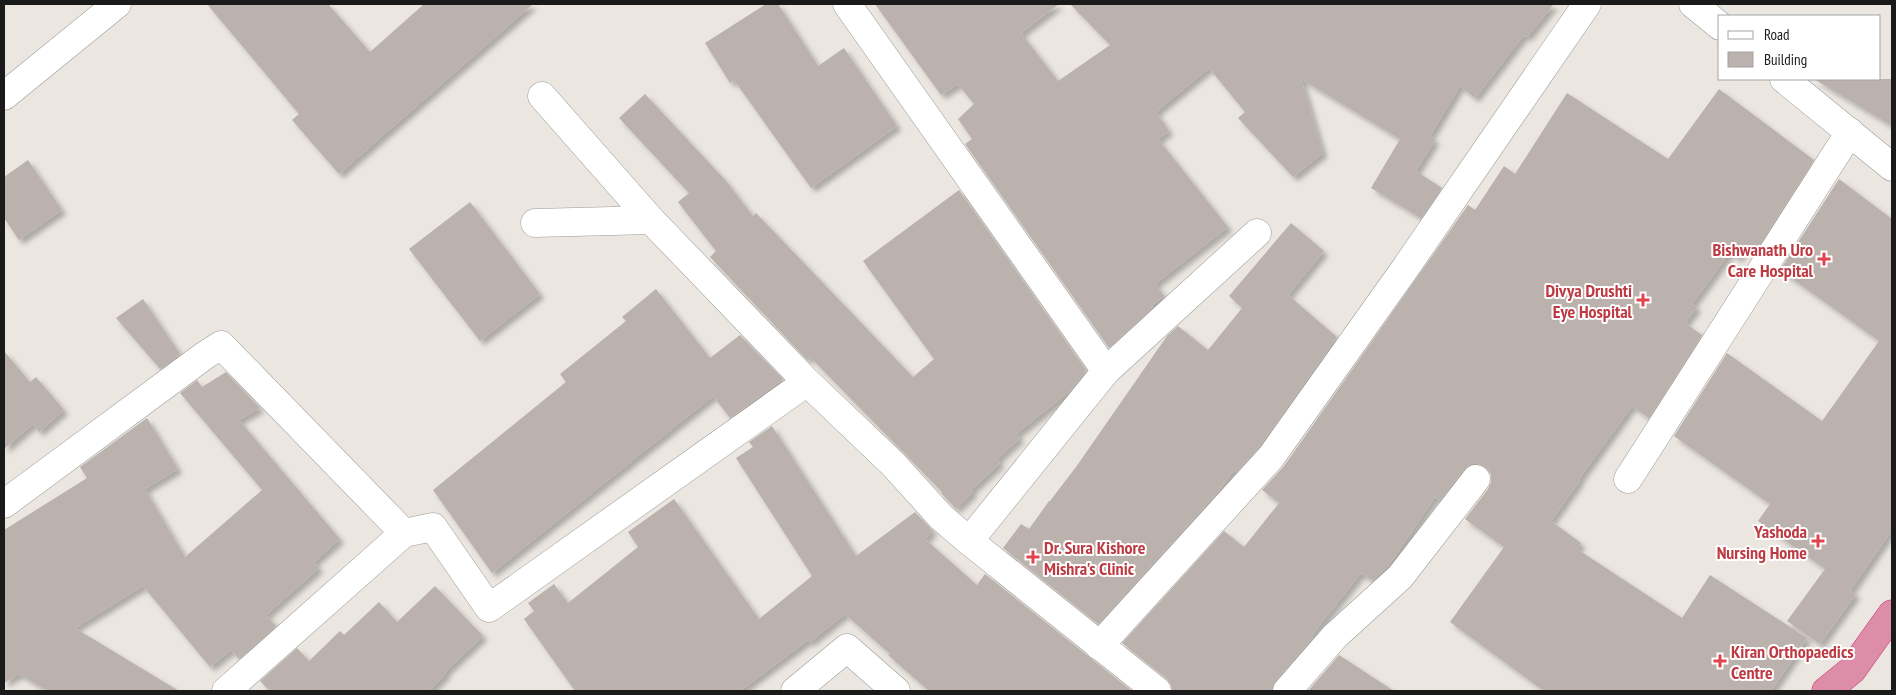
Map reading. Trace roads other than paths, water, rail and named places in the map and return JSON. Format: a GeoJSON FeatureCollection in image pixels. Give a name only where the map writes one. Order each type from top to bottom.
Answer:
{"type":"FeatureCollection","features":[{"type":"Feature","properties":{"kind":"highway"},"geometry":{"type":"LineString","coordinates":[[1826,691],[1852,670],[1892,614]]}},
{"type":"Feature","properties":{"kind":"street"},"geometry":{"type":"LineString","coordinates":[[4,96],[117,4]]}},
{"type":"Feature","properties":{"kind":"street"},"geometry":{"type":"LineString","coordinates":[[847,4],[1106,371]]}},
{"type":"Feature","properties":{"kind":"street"},"geometry":{"type":"LineString","coordinates":[[1099,646],[1271,456],[1404,270],[1587,4]]}},
{"type":"Feature","properties":{"kind":"street"},"geometry":{"type":"LineString","coordinates":[[1693,4],[1718,24]]}},
{"type":"Feature","properties":{"kind":"street"},"geometry":{"type":"LineString","coordinates":[[1785,80],[1892,167]]}},
{"type":"Feature","properties":{"kind":"street"},"geometry":{"type":"LineString","coordinates":[[542,96],[651,220],[807,382],[893,464],[941,517],[1157,691]]}},
{"type":"Feature","properties":{"kind":"street"},"geometry":{"type":"LineString","coordinates":[[1628,479],[1850,132]]}},
{"type":"Feature","properties":{"kind":"street"},"geometry":{"type":"LineString","coordinates":[[535,224],[651,220]]}},
{"type":"Feature","properties":{"kind":"street"},"geometry":{"type":"LineString","coordinates":[[970,541],[1106,371],[1257,233]]}},
{"type":"Feature","properties":{"kind":"street"},"geometry":{"type":"LineString","coordinates":[[4,504],[221,345],[404,533]]}},
{"type":"Feature","properties":{"kind":"street"},"geometry":{"type":"LineString","coordinates":[[226,691],[404,533],[433,527],[489,608],[807,382]]}},
{"type":"Feature","properties":{"kind":"street"},"geometry":{"type":"LineString","coordinates":[[1286,691],[1335,636],[1400,577],[1476,479]]}},
{"type":"Feature","properties":{"kind":"street"},"geometry":{"type":"LineString","coordinates":[[795,691],[847,648],[896,691]]}},
{"type":"Feature","properties":{"kind":"place","name":"Bishwanath Uro Care Hospital"},"geometry":{"type":"Point","coordinates":[1824,259]}},
{"type":"Feature","properties":{"kind":"place","name":"Divya Drushti Eye Hospital"},"geometry":{"type":"Point","coordinates":[1643,300]}},
{"type":"Feature","properties":{"kind":"place","name":"Yashoda Nursing Home"},"geometry":{"type":"Point","coordinates":[1818,541]}},
{"type":"Feature","properties":{"kind":"place","name":"Dr. Sura Kishore Mishra's Clinic"},"geometry":{"type":"Point","coordinates":[1033,557]}},
{"type":"Feature","properties":{"kind":"place","name":"Kiran Orthopaedics Centre"},"geometry":{"type":"Point","coordinates":[1720,661]}}]}
